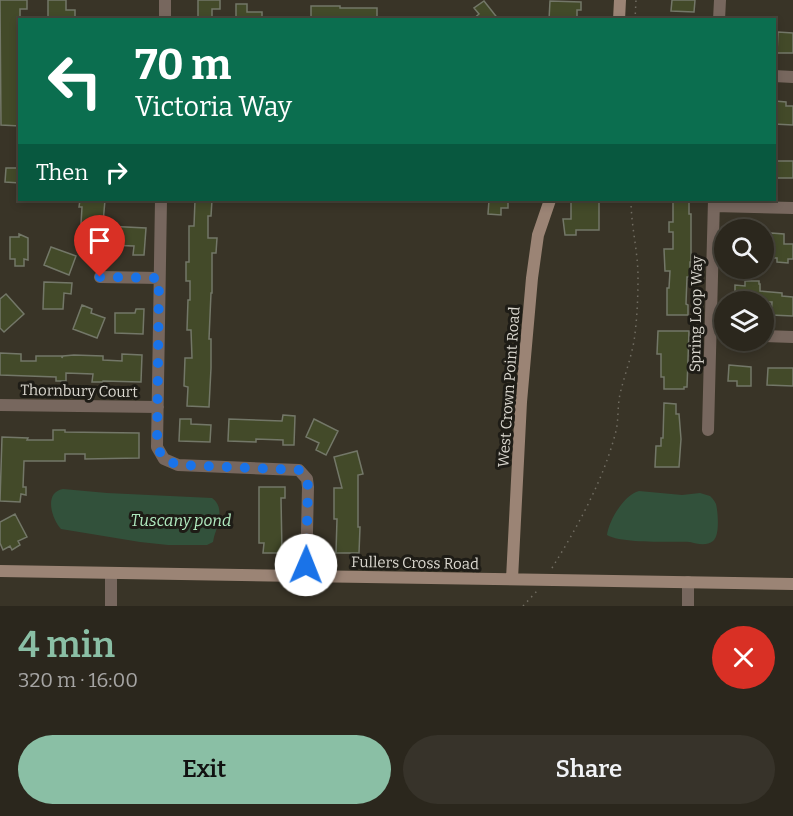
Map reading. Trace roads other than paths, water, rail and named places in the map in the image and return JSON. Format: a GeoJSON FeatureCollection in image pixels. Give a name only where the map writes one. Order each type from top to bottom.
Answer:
{"type":"FeatureCollection","features":[{"type":"Feature","properties":{"kind":"street"},"geometry":{"type":"LineString","coordinates":[[165,0],[165,18]]}},
{"type":"Feature","properties":{"kind":"street"},"geometry":{"type":"LineString","coordinates":[[619,18],[620,0]]}},
{"type":"Feature","properties":{"kind":"street"},"geometry":{"type":"LineString","coordinates":[[719,18],[720,0]]}},
{"type":"Feature","properties":{"kind":"street"},"geometry":{"type":"LineString","coordinates":[[776,76],[793,76]]}},
{"type":"Feature","properties":{"kind":"street"},"geometry":{"type":"LineString","coordinates":[[161,201],[157,447],[164,459],[178,465],[299,470],[307,479],[308,487],[306,577]]}},
{"type":"Feature","properties":{"kind":"street","name":"West Crown Point Road"},"geometry":{"type":"LineString","coordinates":[[512,579],[521,402],[532,278],[538,236],[550,201]]}},
{"type":"Feature","properties":{"kind":"street"},"geometry":{"type":"LineString","coordinates":[[714,203],[793,208]]}},
{"type":"Feature","properties":{"kind":"street","name":"Spring Loop Way"},"geometry":{"type":"LineString","coordinates":[[708,430],[714,203]]}},
{"type":"Feature","properties":{"kind":"street"},"geometry":{"type":"LineString","coordinates":[[100,277],[159,278]]}},
{"type":"Feature","properties":{"kind":"street"},"geometry":{"type":"LineString","coordinates":[[774,336],[793,337]]}},
{"type":"Feature","properties":{"kind":"street","name":"Thornbury Court"},"geometry":{"type":"LineString","coordinates":[[0,405],[158,408]]}},
{"type":"Feature","properties":{"kind":"street","name":"Fullers Cross Road"},"geometry":{"type":"LineString","coordinates":[[0,571],[793,584]]}},
{"type":"Feature","properties":{"kind":"street"},"geometry":{"type":"LineString","coordinates":[[111,573],[111,606]]}},
{"type":"Feature","properties":{"kind":"street"},"geometry":{"type":"LineString","coordinates":[[688,582],[688,606]]}},
{"type":"Feature","properties":{"kind":"water","name":"Tuscany pond"},"geometry":{"type":"Polygon","coordinates":[[[63,489],[212,498],[218,506],[219,522],[213,542],[207,545],[140,542],[61,529],[54,519],[51,500],[57,491],[63,489]]]}},
{"type":"Feature","properties":{"kind":"water"},"geometry":{"type":"Polygon","coordinates":[[[639,491],[682,495],[700,493],[710,496],[716,504],[717,512],[718,529],[715,538],[711,543],[702,544],[624,540],[607,535],[618,509],[628,497],[639,491]]]}}]}
